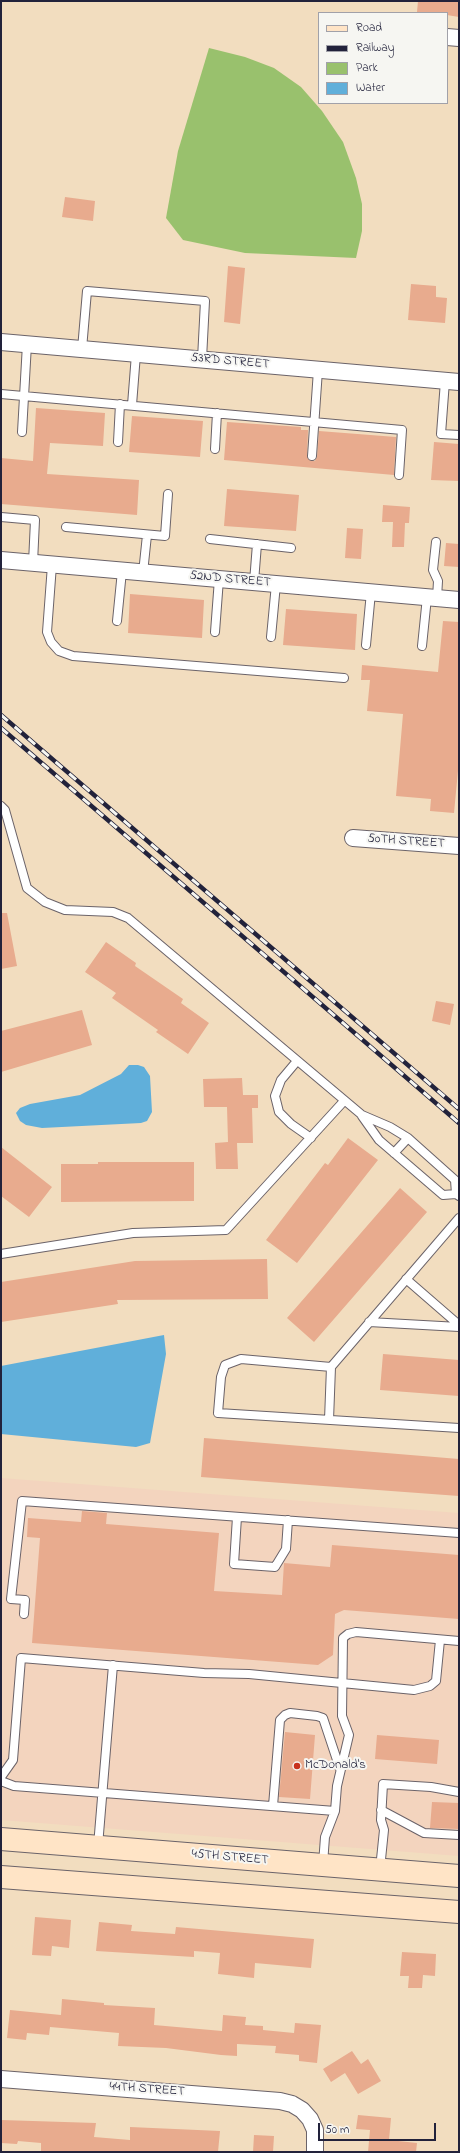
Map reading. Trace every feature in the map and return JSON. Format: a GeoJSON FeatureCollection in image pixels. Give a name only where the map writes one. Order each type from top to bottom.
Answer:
{"type":"FeatureCollection","features":[{"type":"Feature","properties":{"kind":"main road","name":"45TH STREET"},"geometry":{"type":"LineString","coordinates":[[1,1839],[459,1876]]}},
{"type":"Feature","properties":{"kind":"main road"},"geometry":{"type":"LineString","coordinates":[[1,1877],[459,1912]]}},
{"type":"Feature","properties":{"kind":"street"},"geometry":{"type":"LineString","coordinates":[[448,37],[459,38]]}},
{"type":"Feature","properties":{"kind":"street","name":"53RD STREET"},"geometry":{"type":"LineString","coordinates":[[1,342],[452,382]]}},
{"type":"Feature","properties":{"kind":"street","name":"52ND STREET"},"geometry":{"type":"LineString","coordinates":[[1,560],[459,600]]}},
{"type":"Feature","properties":{"kind":"street","name":"50TH STREET"},"geometry":{"type":"LineString","coordinates":[[353,838],[459,846]]}},
{"type":"Feature","properties":{"kind":"street","name":"44TH STREET"},"geometry":{"type":"LineString","coordinates":[[1,2079],[280,2101],[292,2104],[302,2110],[310,2119],[315,2130],[315,2152]]}},
{"type":"Feature","properties":{"kind":"lane"},"geometry":{"type":"LineString","coordinates":[[82,349],[86,291],[205,301],[202,359]]}},
{"type":"Feature","properties":{"kind":"lane"},"geometry":{"type":"LineString","coordinates":[[22,432],[27,344]]}},
{"type":"Feature","properties":{"kind":"lane"},"geometry":{"type":"LineString","coordinates":[[132,405],[136,354]]}},
{"type":"Feature","properties":{"kind":"lane"},"geometry":{"type":"LineString","coordinates":[[312,456],[318,370]]}},
{"type":"Feature","properties":{"kind":"lane"},"geometry":{"type":"LineString","coordinates":[[452,382],[441,434],[459,435]]}},
{"type":"Feature","properties":{"kind":"lane"},"geometry":{"type":"LineString","coordinates":[[1,394],[402,430],[399,475]]}},
{"type":"Feature","properties":{"kind":"lane"},"geometry":{"type":"LineString","coordinates":[[118,442],[120,404]]}},
{"type":"Feature","properties":{"kind":"lane"},"geometry":{"type":"LineString","coordinates":[[214,449],[217,413]]}},
{"type":"Feature","properties":{"kind":"lane"},"geometry":{"type":"LineString","coordinates":[[66,527],[165,536],[168,494]]}},
{"type":"Feature","properties":{"kind":"lane"},"geometry":{"type":"LineString","coordinates":[[1,517],[35,520],[33,563]]}},
{"type":"Feature","properties":{"kind":"lane"},"geometry":{"type":"LineString","coordinates":[[143,573],[147,535]]}},
{"type":"Feature","properties":{"kind":"lane"},"geometry":{"type":"LineString","coordinates":[[210,540],[291,548]]}},
{"type":"Feature","properties":{"kind":"lane"},"geometry":{"type":"LineString","coordinates":[[422,646],[432,598],[438,581],[433,570],[436,542]]}},
{"type":"Feature","properties":{"kind":"lane"},"geometry":{"type":"LineString","coordinates":[[254,582],[257,544]]}},
{"type":"Feature","properties":{"kind":"lane"},"geometry":{"type":"LineString","coordinates":[[52,565],[47,632],[51,642],[60,651],[74,656],[344,678]]}},
{"type":"Feature","properties":{"kind":"lane"},"geometry":{"type":"LineString","coordinates":[[117,621],[122,570]]}},
{"type":"Feature","properties":{"kind":"lane"},"geometry":{"type":"LineString","coordinates":[[215,632],[219,579]]}},
{"type":"Feature","properties":{"kind":"lane"},"geometry":{"type":"LineString","coordinates":[[271,637],[276,584]]}},
{"type":"Feature","properties":{"kind":"lane"},"geometry":{"type":"LineString","coordinates":[[366,645],[371,592]]}},
{"type":"Feature","properties":{"kind":"lane"},"geometry":{"type":"LineString","coordinates":[[1,806],[5,810],[27,888],[44,902],[65,910],[113,912],[128,918],[344,1101],[362,1115],[390,1127],[408,1138],[455,1180],[457,1195],[443,1196],[379,1140],[362,1115]]}},
{"type":"Feature","properties":{"kind":"lane"},"geometry":{"type":"LineString","coordinates":[[297,1061],[280,1080],[275,1096],[279,1112],[291,1124],[311,1138]]}},
{"type":"Feature","properties":{"kind":"lane"},"geometry":{"type":"LineString","coordinates":[[1,1254],[133,1232],[226,1230],[344,1101]]}},
{"type":"Feature","properties":{"kind":"lane"},"geometry":{"type":"LineString","coordinates":[[394,1153],[408,1138]]}},
{"type":"Feature","properties":{"kind":"lane"},"geometry":{"type":"LineString","coordinates":[[328,1420],[331,1367],[459,1218]]}},
{"type":"Feature","properties":{"kind":"lane"},"geometry":{"type":"LineString","coordinates":[[406,1279],[459,1326]]}},
{"type":"Feature","properties":{"kind":"lane"},"geometry":{"type":"LineString","coordinates":[[370,1322],[459,1326]]}},
{"type":"Feature","properties":{"kind":"lane"},"geometry":{"type":"LineString","coordinates":[[331,1367],[241,1359],[225,1365],[221,1377],[218,1413],[459,1428]]}},
{"type":"Feature","properties":{"kind":"lane"},"geometry":{"type":"LineString","coordinates":[[24,1614],[25,1600],[11,1599],[22,1501],[459,1533]]}},
{"type":"Feature","properties":{"kind":"lane"},"geometry":{"type":"LineString","coordinates":[[237,1516],[234,1564],[275,1567],[286,1548],[288,1520]]}},
{"type":"Feature","properties":{"kind":"lane"},"geometry":{"type":"LineString","coordinates":[[322,1865],[325,1837],[335,1811],[340,1769],[349,1735],[342,1716],[343,1638],[348,1634],[356,1632],[459,1641]]}},
{"type":"Feature","properties":{"kind":"lane"},"geometry":{"type":"LineString","coordinates":[[1,1777],[14,1760],[21,1658],[342,1682],[414,1690],[430,1686],[436,1681],[440,1640]]}},
{"type":"Feature","properties":{"kind":"lane"},"geometry":{"type":"LineString","coordinates":[[98,1847],[113,1665]]}},
{"type":"Feature","properties":{"kind":"lane"},"geometry":{"type":"LineString","coordinates":[[272,1806],[280,1720],[285,1715],[297,1714],[323,1718],[340,1769]]}},
{"type":"Feature","properties":{"kind":"lane"},"geometry":{"type":"LineString","coordinates":[[1,1782],[14,1786],[335,1811]]}},
{"type":"Feature","properties":{"kind":"lane"},"geometry":{"type":"LineString","coordinates":[[380,1870],[384,1830],[381,1820],[383,1784],[431,1787],[459,1792]]}},
{"type":"Feature","properties":{"kind":"lane"},"geometry":{"type":"LineString","coordinates":[[382,1810],[424,1832],[459,1835]]}},
{"type":"Feature","properties":{"kind":"shaded area"},"geometry":{"type":"Polygon","coordinates":[[[1,1478],[459,1513],[459,1856],[1,1820],[1,1478]]]}},
{"type":"Feature","properties":{"kind":"green space"},"geometry":{"type":"Polygon","coordinates":[[[209,48],[245,57],[274,68],[301,87],[322,111],[343,142],[356,178],[362,204],[362,231],[356,258],[245,253],[183,240],[166,218],[178,151],[209,48]]]}},
{"type":"Feature","properties":{"kind":"water"},"geometry":{"type":"Polygon","coordinates":[[[129,1065],[144,1067],[150,1076],[152,1112],[147,1121],[141,1123],[42,1128],[26,1125],[20,1121],[16,1113],[20,1108],[30,1104],[80,1095],[121,1074],[129,1065]]]}},
{"type":"Feature","properties":{"kind":"water"},"geometry":{"type":"Polygon","coordinates":[[[164,1335],[166,1354],[150,1443],[136,1447],[1,1434],[1,1366],[164,1335]]]}},
{"type":"Feature","properties":{"kind":"building"},"geometry":{"type":"Polygon","coordinates":[[[418,1],[459,1],[459,17],[448,15],[448,12],[417,12],[418,1]]]}},
{"type":"Feature","properties":{"kind":"building"},"geometry":{"type":"Polygon","coordinates":[[[65,197],[95,201],[93,221],[62,217],[65,197]]]}},
{"type":"Feature","properties":{"kind":"building"},"geometry":{"type":"Polygon","coordinates":[[[228,266],[245,268],[240,324],[224,322],[228,266]]]}},
{"type":"Feature","properties":{"kind":"building"},"geometry":{"type":"Polygon","coordinates":[[[411,284],[436,286],[436,297],[447,298],[445,323],[408,320],[411,284]]]}},
{"type":"Feature","properties":{"kind":"building"},"geometry":{"type":"Polygon","coordinates":[[[36,408],[105,413],[103,446],[50,443],[47,474],[139,480],[137,515],[1,504],[1,458],[33,461],[36,408]]]}},
{"type":"Feature","properties":{"kind":"building"},"geometry":{"type":"Polygon","coordinates":[[[132,416],[203,421],[200,457],[129,452],[132,416]]]}},
{"type":"Feature","properties":{"kind":"building"},"geometry":{"type":"Polygon","coordinates":[[[227,422],[301,427],[301,430],[308,430],[307,456],[311,461],[315,461],[317,457],[319,431],[396,437],[394,475],[224,460],[227,422]]]}},
{"type":"Feature","properties":{"kind":"building"},"geometry":{"type":"Polygon","coordinates":[[[434,442],[459,444],[459,481],[431,480],[434,442]]]}},
{"type":"Feature","properties":{"kind":"building"},"geometry":{"type":"Polygon","coordinates":[[[227,489],[299,495],[296,531],[224,526],[227,489]]]}},
{"type":"Feature","properties":{"kind":"building"},"geometry":{"type":"Polygon","coordinates":[[[383,505],[410,507],[409,523],[405,523],[404,547],[392,547],[393,522],[382,522],[383,505]]]}},
{"type":"Feature","properties":{"kind":"building"},"geometry":{"type":"Polygon","coordinates":[[[347,528],[363,529],[361,559],[345,558],[347,528]]]}},
{"type":"Feature","properties":{"kind":"building"},"geometry":{"type":"Polygon","coordinates":[[[446,543],[459,544],[459,567],[444,566],[446,543]]]}},
{"type":"Feature","properties":{"kind":"building"},"geometry":{"type":"Polygon","coordinates":[[[130,594],[204,600],[202,638],[128,633],[130,594]]]}},
{"type":"Feature","properties":{"kind":"building"},"geometry":{"type":"Polygon","coordinates":[[[286,609],[357,614],[355,650],[283,645],[286,609]]]}},
{"type":"Feature","properties":{"kind":"building"},"geometry":{"type":"Polygon","coordinates":[[[443,621],[459,622],[459,760],[454,813],[430,811],[431,799],[396,796],[403,714],[367,711],[370,680],[361,680],[362,665],[438,672],[443,621]]]}},
{"type":"Feature","properties":{"kind":"building"},"geometry":{"type":"Polygon","coordinates":[[[1,913],[7,913],[17,966],[1,969],[1,913]]]}},
{"type":"Feature","properties":{"kind":"building"},"geometry":{"type":"Polygon","coordinates":[[[106,942],[136,963],[135,966],[183,999],[181,1003],[209,1023],[188,1054],[156,1032],[158,1030],[112,998],[116,993],[85,972],[106,942]]]}},
{"type":"Feature","properties":{"kind":"building"},"geometry":{"type":"Polygon","coordinates":[[[436,1001],[454,1004],[450,1025],[432,1021],[436,1001]]]}},
{"type":"Feature","properties":{"kind":"building"},"geometry":{"type":"Polygon","coordinates":[[[82,1010],[92,1045],[1,1072],[1,1031],[82,1010]]]}},
{"type":"Feature","properties":{"kind":"building"},"geometry":{"type":"Polygon","coordinates":[[[242,1078],[243,1095],[258,1095],[258,1108],[252,1108],[253,1143],[237,1143],[238,1169],[216,1169],[215,1143],[228,1142],[227,1107],[204,1107],[203,1079],[242,1078]]]}},
{"type":"Feature","properties":{"kind":"building"},"geometry":{"type":"Polygon","coordinates":[[[348,1138],[378,1160],[297,1263],[266,1240],[325,1163],[328,1165],[348,1138]]]}},
{"type":"Feature","properties":{"kind":"building"},"geometry":{"type":"Polygon","coordinates":[[[1,1147],[52,1187],[29,1217],[1,1196],[1,1147]]]}},
{"type":"Feature","properties":{"kind":"building"},"geometry":{"type":"Polygon","coordinates":[[[98,1162],[194,1162],[194,1201],[61,1202],[61,1164],[98,1164],[98,1162]]]}},
{"type":"Feature","properties":{"kind":"building"},"geometry":{"type":"Polygon","coordinates":[[[400,1188],[427,1212],[314,1342],[287,1318],[400,1188]]]}},
{"type":"Feature","properties":{"kind":"building"},"geometry":{"type":"Polygon","coordinates":[[[267,1259],[268,1299],[117,1300],[118,1304],[1,1322],[1,1282],[135,1261],[267,1259]]]}},
{"type":"Feature","properties":{"kind":"building"},"geometry":{"type":"Polygon","coordinates":[[[383,1354],[459,1360],[459,1396],[380,1390],[383,1354]]]}},
{"type":"Feature","properties":{"kind":"building"},"geometry":{"type":"Polygon","coordinates":[[[204,1438],[459,1459],[459,1496],[201,1477],[204,1438]]]}},
{"type":"Feature","properties":{"kind":"building"},"geometry":{"type":"Polygon","coordinates":[[[82,1511],[107,1513],[106,1524],[219,1533],[214,1591],[282,1595],[284,1563],[330,1567],[332,1545],[459,1555],[459,1619],[344,1610],[335,1614],[333,1655],[318,1665],[32,1643],[40,1538],[27,1537],[28,1518],[81,1522],[82,1511]]]}},
{"type":"Feature","properties":{"kind":"building"},"geometry":{"type":"Polygon","coordinates":[[[285,1732],[315,1735],[310,1799],[279,1797],[285,1732]]]}},
{"type":"Feature","properties":{"kind":"building"},"geometry":{"type":"Polygon","coordinates":[[[377,1735],[439,1740],[437,1764],[375,1759],[377,1735]]]}},
{"type":"Feature","properties":{"kind":"building"},"geometry":{"type":"Polygon","coordinates":[[[432,1802],[459,1803],[459,1829],[430,1828],[432,1802]]]}},
{"type":"Feature","properties":{"kind":"building"},"geometry":{"type":"Polygon","coordinates":[[[35,1917],[71,1920],[69,1948],[52,1946],[51,1956],[32,1955],[35,1917]]]}},
{"type":"Feature","properties":{"kind":"building"},"geometry":{"type":"Polygon","coordinates":[[[99,1922],[132,1925],[131,1931],[175,1934],[176,1927],[314,1939],[311,1968],[255,1963],[254,1978],[218,1974],[220,1953],[194,1951],[194,1957],[96,1951],[99,1922]]]}},
{"type":"Feature","properties":{"kind":"building"},"geometry":{"type":"Polygon","coordinates":[[[402,1952],[436,1954],[435,1976],[423,1975],[422,1988],[408,1988],[409,1976],[400,1976],[402,1952]]]}},
{"type":"Feature","properties":{"kind":"building"},"geometry":{"type":"Polygon","coordinates":[[[62,1999],[104,2003],[104,2005],[155,2008],[154,2025],[222,2031],[223,2015],[246,2017],[245,2025],[263,2026],[263,2030],[294,2033],[295,2023],[321,2025],[317,2063],[299,2061],[299,2055],[275,2053],[276,2046],[237,2044],[237,2056],[221,2055],[166,2048],[118,2046],[119,2033],[50,2027],[49,2035],[27,2033],[26,2040],[7,2038],[10,2010],[61,2015],[62,1999]]]}},
{"type":"Feature","properties":{"kind":"building"},"geometry":{"type":"Polygon","coordinates":[[[352,2051],[361,2064],[368,2059],[381,2081],[358,2094],[345,2073],[331,2082],[323,2069],[352,2051]]]}},
{"type":"Feature","properties":{"kind":"building"},"geometry":{"type":"Polygon","coordinates":[[[358,2115],[391,2118],[389,2140],[417,2143],[416,2152],[368,2152],[370,2130],[356,2129],[358,2115]]]}},
{"type":"Feature","properties":{"kind":"building"},"geometry":{"type":"Polygon","coordinates":[[[1,2120],[96,2123],[94,2137],[130,2140],[130,2127],[220,2131],[218,2152],[41,2151],[41,2143],[18,2141],[17,2144],[1,2143],[1,2120]]]}},
{"type":"Feature","properties":{"kind":"building"},"geometry":{"type":"Polygon","coordinates":[[[254,2135],[274,2136],[273,2152],[253,2152],[254,2135]]]}},
{"type":"Feature","properties":{"kind":"railway"},"geometry":{"type":"LineString","coordinates":[[1,715],[459,1109]]}},
{"type":"Feature","properties":{"kind":"railway"},"geometry":{"type":"LineString","coordinates":[[1,728],[459,1123]]}},
{"type":"Feature","properties":{"kind":"place","name":"McDonald's"},"geometry":{"type":"Point","coordinates":[297,1766]}}]}
